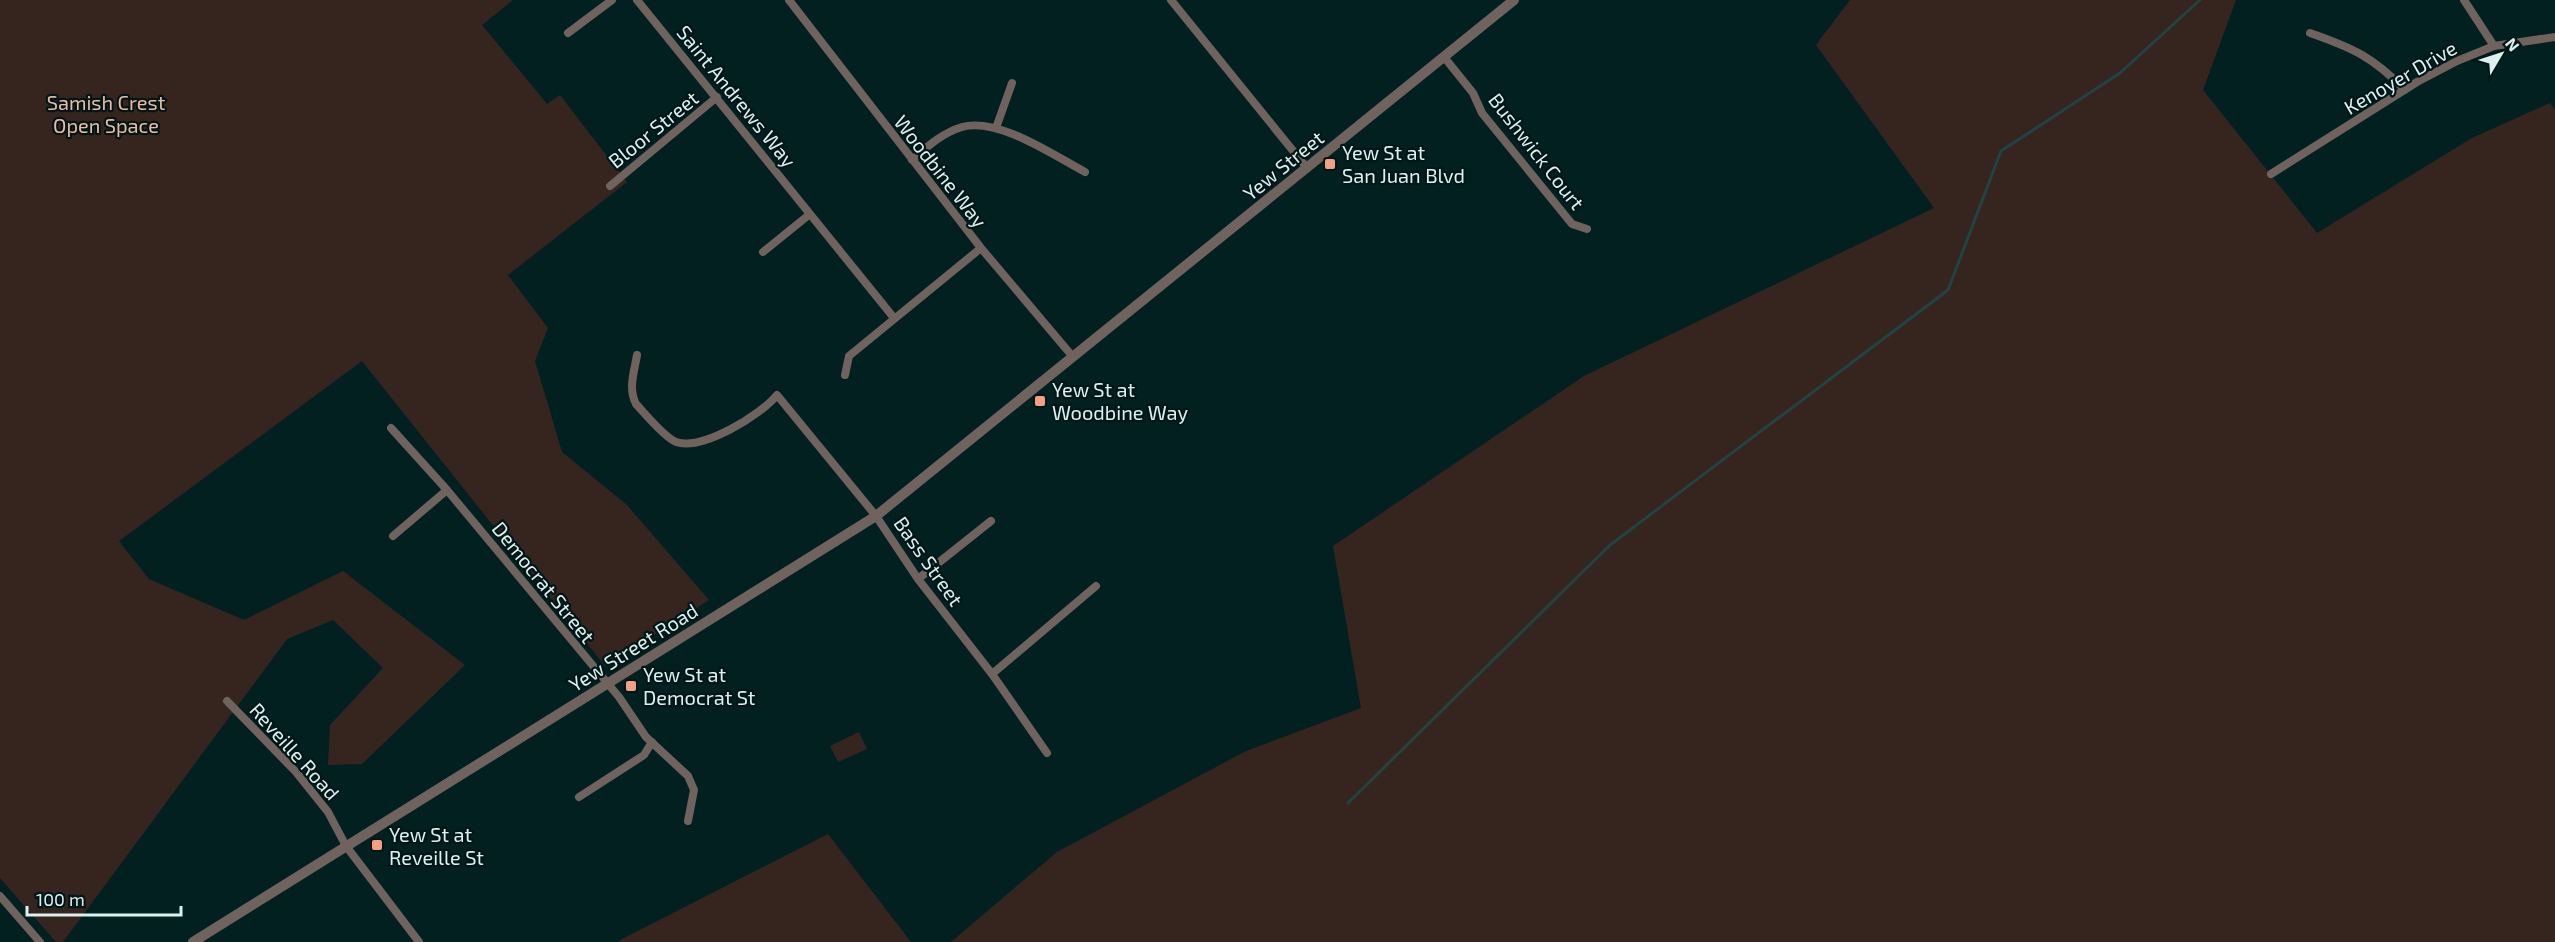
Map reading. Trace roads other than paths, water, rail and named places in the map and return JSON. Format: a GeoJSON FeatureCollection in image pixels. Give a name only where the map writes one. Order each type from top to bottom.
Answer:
{"type":"FeatureCollection","features":[{"type":"Feature","properties":{"kind":"street"},"geometry":{"type":"LineString","coordinates":[[568,33],[612,0]]}},
{"type":"Feature","properties":{"kind":"street","name":"Saint Andrews Way"},"geometry":{"type":"LineString","coordinates":[[637,0],[894,318]]}},
{"type":"Feature","properties":{"kind":"street","name":"Woodbine Way"},"geometry":{"type":"LineString","coordinates":[[789,0],[981,248],[1073,357]]}},
{"type":"Feature","properties":{"kind":"street"},"geometry":{"type":"LineString","coordinates":[[1171,0],[1307,168]]}},
{"type":"Feature","properties":{"kind":"street","name":"Yew Street"},"geometry":{"type":"LineString","coordinates":[[1073,357],[1514,0]]}},
{"type":"Feature","properties":{"kind":"street"},"geometry":{"type":"LineString","coordinates":[[2464,0],[2494,46]]}},
{"type":"Feature","properties":{"kind":"street"},"geometry":{"type":"LineString","coordinates":[[2310,33],[2361,53],[2378,63],[2405,90]]}},
{"type":"Feature","properties":{"kind":"street","name":"Kenoyer Drive"},"geometry":{"type":"LineString","coordinates":[[2271,174],[2405,90],[2457,61],[2494,46],[2555,38]]}},
{"type":"Feature","properties":{"kind":"street","name":"Bushwick Court"},"geometry":{"type":"LineString","coordinates":[[1444,57],[1473,93],[1482,113],[1572,224],[1587,229]]}},
{"type":"Feature","properties":{"kind":"street"},"geometry":{"type":"LineString","coordinates":[[996,128],[1012,83]]}},
{"type":"Feature","properties":{"kind":"street","name":"Bloor Street"},"geometry":{"type":"LineString","coordinates":[[610,186],[717,97]]}},
{"type":"Feature","properties":{"kind":"street"},"geometry":{"type":"LineString","coordinates":[[912,160],[931,143],[962,127],[972,125],[996,128],[1085,172]]}},
{"type":"Feature","properties":{"kind":"street"},"geometry":{"type":"LineString","coordinates":[[763,252],[810,214]]}},
{"type":"Feature","properties":{"kind":"street"},"geometry":{"type":"LineString","coordinates":[[845,375],[849,356],[981,248]]}},
{"type":"Feature","properties":{"kind":"street","name":"Bass Street"},"geometry":{"type":"LineString","coordinates":[[637,356],[630,390],[633,398],[636,404],[673,441],[685,444],[718,434],[755,415],[769,405],[777,395],[876,516],[918,579],[992,674],[1047,753]]}},
{"type":"Feature","properties":{"kind":"street","name":"Yew Street Road"},"geometry":{"type":"LineString","coordinates":[[193,942],[876,516],[1073,357]]}},
{"type":"Feature","properties":{"kind":"street","name":"Democrat Street"},"geometry":{"type":"LineString","coordinates":[[391,428],[447,490],[652,742],[688,776],[694,790],[688,821]]}},
{"type":"Feature","properties":{"kind":"street"},"geometry":{"type":"LineString","coordinates":[[393,536],[447,490]]}},
{"type":"Feature","properties":{"kind":"street"},"geometry":{"type":"LineString","coordinates":[[918,579],[990,521]]}},
{"type":"Feature","properties":{"kind":"street"},"geometry":{"type":"LineString","coordinates":[[992,674],[1096,586]]}},
{"type":"Feature","properties":{"kind":"street","name":"Reveille Road"},"geometry":{"type":"LineString","coordinates":[[227,701],[328,812],[346,846],[419,942]]}},
{"type":"Feature","properties":{"kind":"street"},"geometry":{"type":"LineString","coordinates":[[579,797],[644,755],[652,742]]}},
{"type":"Feature","properties":{"kind":"street"},"geometry":{"type":"LineString","coordinates":[[0,896],[40,942]]}},
{"type":"Feature","properties":{"kind":"waterway"},"geometry":{"type":"LineString","coordinates":[[1348,803],[1610,545],[1948,290],[2001,151],[2120,73],[2200,0]]}},
{"type":"Feature","properties":{"kind":"place","name":"Yew St at San Juan Blvd"},"geometry":{"type":"Point","coordinates":[1330,164]}},
{"type":"Feature","properties":{"kind":"place","name":"Yew St at Woodbine Way"},"geometry":{"type":"Point","coordinates":[1040,401]}},
{"type":"Feature","properties":{"kind":"place","name":"Yew St at Democrat St"},"geometry":{"type":"Point","coordinates":[631,686]}},
{"type":"Feature","properties":{"kind":"place","name":"Yew St at Reveille St"},"geometry":{"type":"Point","coordinates":[377,845]}},
{"type":"Feature","properties":{"kind":"park label","name":"Samish Crest Open Space"},"geometry":{"type":"Point","coordinates":[106,114]}}]}
